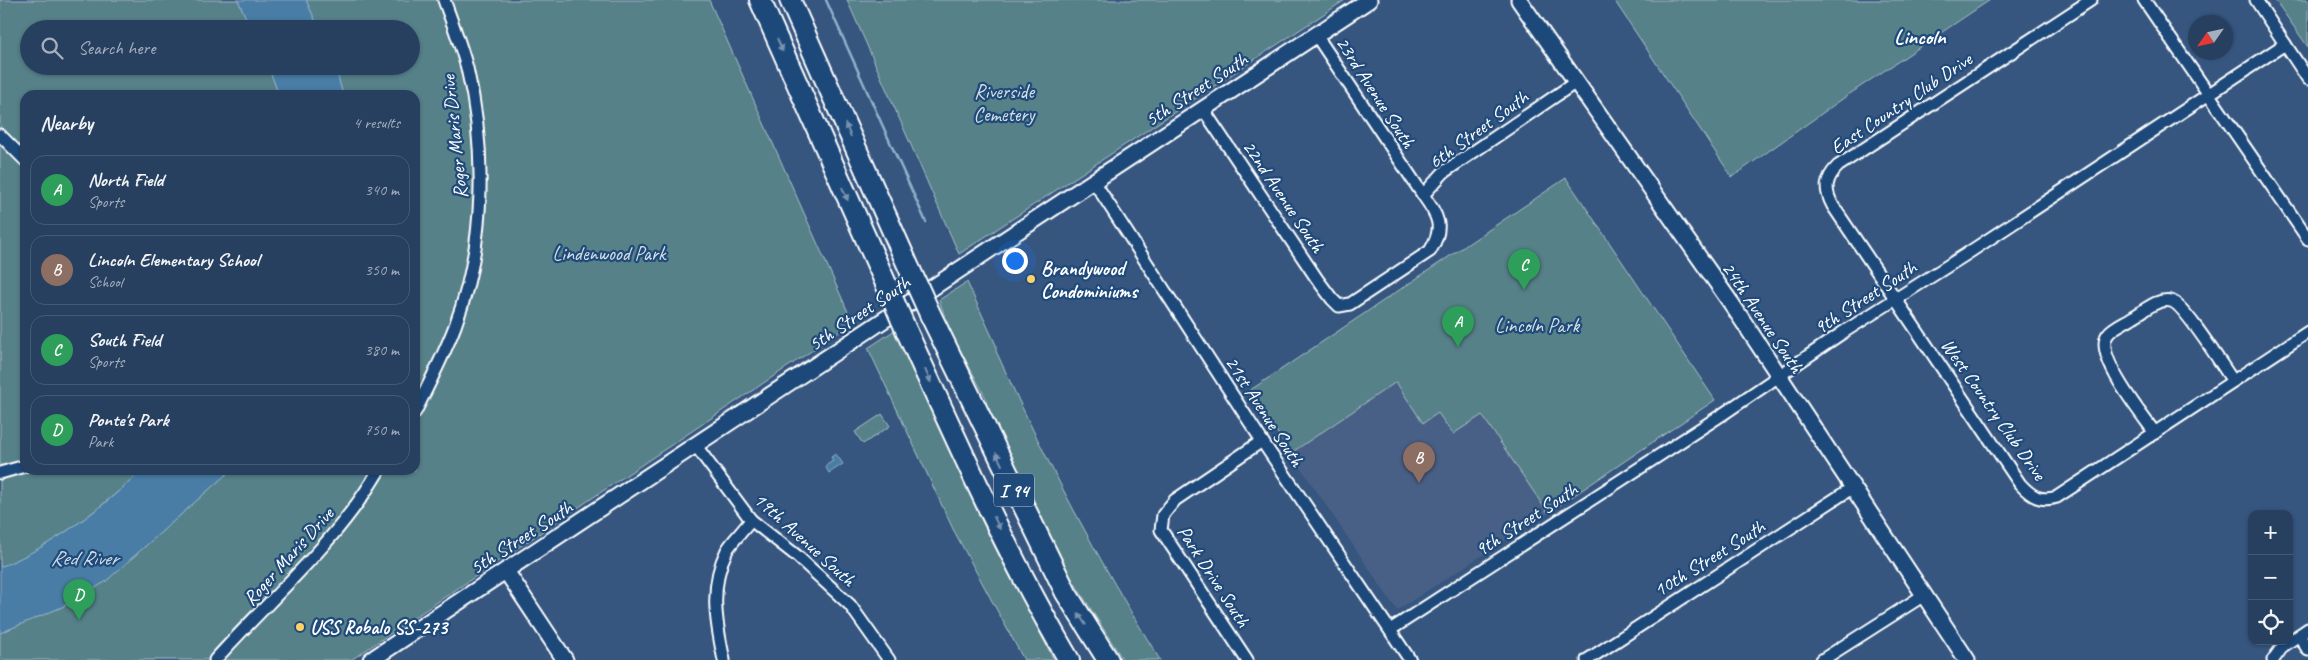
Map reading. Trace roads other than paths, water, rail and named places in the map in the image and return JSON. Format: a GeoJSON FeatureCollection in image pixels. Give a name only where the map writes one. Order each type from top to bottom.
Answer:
{"type":"FeatureCollection","features":[{"type":"Feature","properties":{"kind":"highway","name":"I 94"},"geometry":{"type":"LineString","coordinates":[[760,0],[967,464],[1041,614],[1069,660]]}},
{"type":"Feature","properties":{"kind":"highway","name":"I 94"},"geometry":{"type":"LineString","coordinates":[[790,0],[930,314],[1066,593],[1108,660]]}},
{"type":"Feature","properties":{"kind":"street","name":"Roger Maris Drive"},"geometry":{"type":"LineString","coordinates":[[420,401],[455,325],[472,256],[480,200],[475,121],[467,68],[444,0]]}},
{"type":"Feature","properties":{"kind":"street","name":"5th Street South"},"geometry":{"type":"LineString","coordinates":[[371,660],[696,446],[1093,180],[1369,0]]}},
{"type":"Feature","properties":{"kind":"street","name":"24th Avenue South"},"geometry":{"type":"LineString","coordinates":[[1519,0],[1576,82],[1599,111],[1779,376],[1967,660]]}},
{"type":"Feature","properties":{"kind":"street","name":"East Country Club Drive"},"geometry":{"type":"LineString","coordinates":[[1895,300],[1829,200],[1826,181],[1832,172],[1853,156],[2091,0]]}},
{"type":"Feature","properties":{"kind":"street"},"geometry":{"type":"LineString","coordinates":[[2144,0],[2207,95],[2308,239]]}},
{"type":"Feature","properties":{"kind":"street"},"geometry":{"type":"LineString","coordinates":[[2256,0],[2308,79]]}},
{"type":"Feature","properties":{"kind":"street","name":"23rd Avenue South"},"geometry":{"type":"LineString","coordinates":[[1316,34],[1423,194]]}},
{"type":"Feature","properties":{"kind":"street","name":"9th Street South"},"geometry":{"type":"LineString","coordinates":[[1390,630],[2285,44]]}},
{"type":"Feature","properties":{"kind":"street","name":"6th Street South"},"geometry":{"type":"LineString","coordinates":[[1336,303],[1339,306],[1350,304],[1430,250],[1438,238],[1439,224],[1436,213],[1423,194],[1444,172],[1576,82]]}},
{"type":"Feature","properties":{"kind":"street","name":"22nd Avenue South"},"geometry":{"type":"LineString","coordinates":[[1203,109],[1317,279],[1336,303]]}},
{"type":"Feature","properties":{"kind":"street"},"geometry":{"type":"LineString","coordinates":[[0,135],[20,155]]}},
{"type":"Feature","properties":{"kind":"street","name":"21st Avenue South"},"geometry":{"type":"LineString","coordinates":[[1093,180],[1262,441],[1410,660]]}},
{"type":"Feature","properties":{"kind":"street","name":"West Country Club Drive"},"geometry":{"type":"LineString","coordinates":[[1895,300],[2020,484],[2028,493],[2037,498],[2047,500],[2058,497],[2308,332]]}},
{"type":"Feature","properties":{"kind":"street"},"geometry":{"type":"LineString","coordinates":[[2155,433],[2130,399],[2109,363],[2104,345],[2108,334],[2158,302],[2171,301],[2183,310],[2233,381]]}},
{"type":"Feature","properties":{"kind":"street","name":"Park Drive South"},"geometry":{"type":"LineString","coordinates":[[1247,660],[1161,530],[1162,515],[1175,500],[1262,441]]}},
{"type":"Feature","properties":{"kind":"street","name":"19th Avenue South"},"geometry":{"type":"LineString","coordinates":[[696,446],[751,520],[797,556],[850,605],[889,660]]}},
{"type":"Feature","properties":{"kind":"street"},"geometry":{"type":"LineString","coordinates":[[0,473],[20,467]]}},
{"type":"Feature","properties":{"kind":"street","name":"Roger Maris Drive"},"geometry":{"type":"LineString","coordinates":[[216,660],[331,538],[355,508],[376,475]]}},
{"type":"Feature","properties":{"kind":"street","name":"10th Street South"},"geometry":{"type":"LineString","coordinates":[[1587,660],[1852,488]]}},
{"type":"Feature","properties":{"kind":"street"},"geometry":{"type":"LineString","coordinates":[[724,660],[715,618],[716,592],[720,569],[728,549],[751,520]]}},
{"type":"Feature","properties":{"kind":"street"},"geometry":{"type":"LineString","coordinates":[[506,571],[565,660]]}},
{"type":"Feature","properties":{"kind":"street"},"geometry":{"type":"LineString","coordinates":[[1822,660],[1924,595]]}},
{"type":"Feature","properties":{"kind":"street"},"geometry":{"type":"LineString","coordinates":[[2273,660],[2283,646],[2303,632],[2308,650]]}},
{"type":"Feature","properties":{"kind":"water"},"geometry":{"type":"Polygon","coordinates":[[[238,0],[306,0],[315,20],[247,20],[238,0]]]}},
{"type":"Feature","properties":{"kind":"water"},"geometry":{"type":"Polygon","coordinates":[[[271,75],[337,75],[342,90],[277,90],[271,75]]]}},
{"type":"Feature","properties":{"kind":"water"},"geometry":{"type":"Polygon","coordinates":[[[836,454],[843,464],[829,473],[825,466],[833,461],[831,457],[836,454]]]}},
{"type":"Feature","properties":{"kind":"water","name":"Red River"},"geometry":{"type":"Polygon","coordinates":[[[137,475],[225,475],[105,582],[62,607],[0,633],[0,567],[58,537],[111,498],[137,475]]]}},
{"type":"Feature","properties":{"kind":"waterway"},"geometry":{"type":"LineString","coordinates":[[826,0],[926,222]]}},
{"type":"Feature","properties":{"kind":"place","name":"Brandywood Condominiums"},"geometry":{"type":"Point","coordinates":[1031,279]}},
{"type":"Feature","properties":{"kind":"place","name":"South Field"},"geometry":{"type":"Point","coordinates":[1524,290]}},
{"type":"Feature","properties":{"kind":"place","name":"North Field"},"geometry":{"type":"Point","coordinates":[1458,347]}},
{"type":"Feature","properties":{"kind":"place","name":"Lincoln Elementary School"},"geometry":{"type":"Point","coordinates":[1419,483]}},
{"type":"Feature","properties":{"kind":"place","name":"Ponte's Park"},"geometry":{"type":"Point","coordinates":[79,620]}},
{"type":"Feature","properties":{"kind":"place","name":"USS Robalo SS-273"},"geometry":{"type":"Point","coordinates":[300,627]}},
{"type":"Feature","properties":{"kind":"district","name":"Lincoln"},"geometry":{"type":"Point","coordinates":[1920,37]}},
{"type":"Feature","properties":{"kind":"park label","name":"Riverside Cemetery"},"geometry":{"type":"Point","coordinates":[1004,102]}},
{"type":"Feature","properties":{"kind":"park label","name":"Lindenwood Park"},"geometry":{"type":"Point","coordinates":[609,253]}},
{"type":"Feature","properties":{"kind":"park label","name":"Lincoln Park"},"geometry":{"type":"Point","coordinates":[1537,325]}}]}
